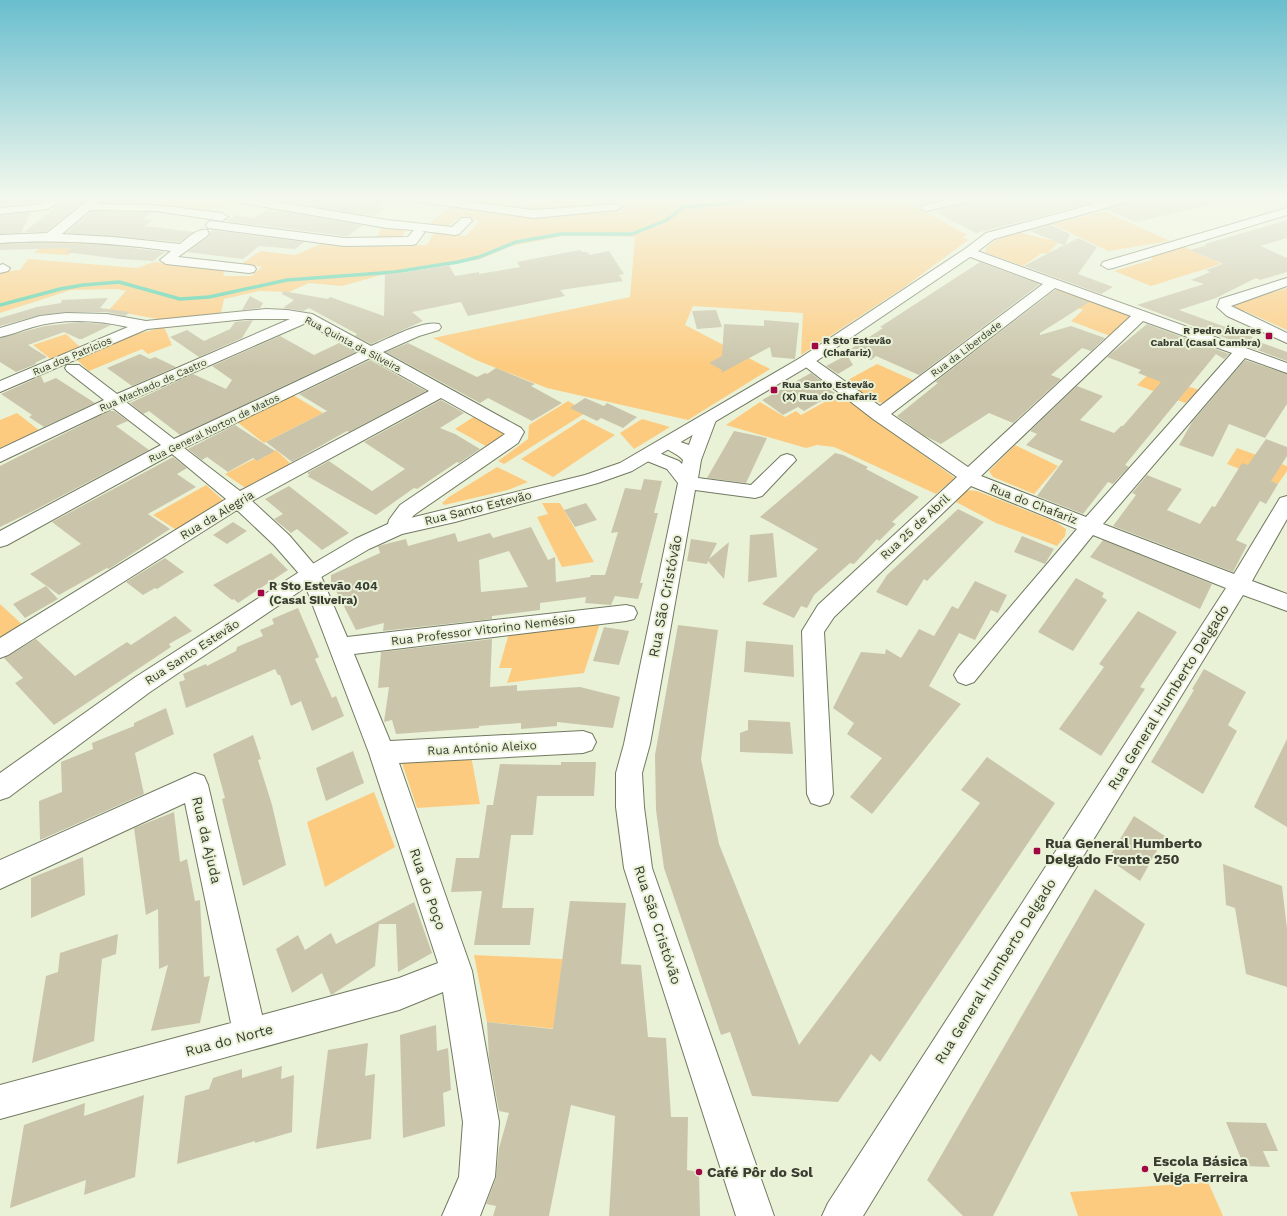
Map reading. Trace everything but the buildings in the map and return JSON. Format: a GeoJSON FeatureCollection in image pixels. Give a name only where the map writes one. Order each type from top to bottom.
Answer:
{"type":"FeatureCollection","features":[{"type":"Feature","properties":{"kind":"street"},"geometry":{"type":"LineString","coordinates":[[172,255],[166,260],[249,269]]}},
{"type":"Feature","properties":{"kind":"street","name":"Rua Santo Estevão"},"geometry":{"type":"LineString","coordinates":[[0,788],[142,685],[311,574],[362,544],[397,528],[454,515],[591,479],[626,467],[806,361],[965,255]]}},
{"type":"Feature","properties":{"kind":"street"},"geometry":{"type":"LineString","coordinates":[[976,255],[1287,368]]}},
{"type":"Feature","properties":{"kind":"street"},"geometry":{"type":"LineString","coordinates":[[1108,265],[1142,255]]}},
{"type":"Feature","properties":{"kind":"street"},"geometry":{"type":"LineString","coordinates":[[1287,282],[1225,302],[1224,307],[1232,313],[1287,339]]}},
{"type":"Feature","properties":{"kind":"street","name":"Rua da Liberdade"},"geometry":{"type":"LineString","coordinates":[[879,415],[1053,283]]}},
{"type":"Feature","properties":{"kind":"street","name":"Rua Quinta da Silveira"},"geometry":{"type":"LineString","coordinates":[[0,333],[36,321],[67,316],[108,318],[145,325],[256,313],[286,313],[307,317],[372,352],[440,392],[511,428],[515,432],[515,436],[512,439],[407,510],[399,520],[397,528]]}},
{"type":"Feature","properties":{"kind":"street","name":"Rua 25 de Abril"},"geometry":{"type":"LineString","coordinates":[[820,794],[813,631],[826,611],[1141,315]]}},
{"type":"Feature","properties":{"kind":"street","name":"Rua Machado de Castro"},"geometry":{"type":"LineString","coordinates":[[0,456],[307,317]]}},
{"type":"Feature","properties":{"kind":"street","name":"Rua dos Patrícios"},"geometry":{"type":"LineString","coordinates":[[0,387],[145,325]]}},
{"type":"Feature","properties":{"kind":"street","name":"Rua General Norton de Matos"},"geometry":{"type":"LineString","coordinates":[[0,540],[176,449],[372,352],[434,327]]}},
{"type":"Feature","properties":{"kind":"street"},"geometry":{"type":"LineString","coordinates":[[966,674],[1091,526],[1242,352]]}},
{"type":"Feature","properties":{"kind":"street","name":"Rua do Chafariz"},"geometry":{"type":"LineString","coordinates":[[806,361],[879,415],[968,477],[981,484],[1287,603]]}},
{"type":"Feature","properties":{"kind":"street","name":"Rua do Poço"},"geometry":{"type":"LineString","coordinates":[[73,368],[239,500],[299,558],[311,574],[382,753],[456,971],[481,1122],[477,1177],[461,1216]]}},
{"type":"Feature","properties":{"kind":"street","name":"Rua da Alegria"},"geometry":{"type":"LineString","coordinates":[[0,649],[239,500],[440,392]]}},
{"type":"Feature","properties":{"kind":"street","name":"Rua São Cristóvão"},"geometry":{"type":"LineString","coordinates":[[708,420],[690,472],[637,744],[629,774],[630,807],[638,868],[755,1216]]}},
{"type":"Feature","properties":{"kind":"street"},"geometry":{"type":"LineString","coordinates":[[669,443],[684,450],[690,472]]}},
{"type":"Feature","properties":{"kind":"street"},"geometry":{"type":"LineString","coordinates":[[648,455],[690,472],[755,492],[787,460]]}},
{"type":"Feature","properties":{"kind":"street","name":"Rua General Humberto Delgado"},"geometry":{"type":"LineString","coordinates":[[841,1216],[1239,584],[1287,502]]}},
{"type":"Feature","properties":{"kind":"street","name":"Rua Professor Vitorino Nemésio"},"geometry":{"type":"LineString","coordinates":[[340,647],[626,613]]}},
{"type":"Feature","properties":{"kind":"street","name":"Rua António Aleixo"},"geometry":{"type":"LineString","coordinates":[[382,753],[583,742]]}},
{"type":"Feature","properties":{"kind":"street","name":"Rua da Ajuda"},"geometry":{"type":"LineString","coordinates":[[0,875],[195,785],[250,1034]]}},
{"type":"Feature","properties":{"kind":"street","name":"Rua do Norte"},"geometry":{"type":"LineString","coordinates":[[0,1102],[399,994],[456,971]]}},
{"type":"Feature","properties":{"kind":"shaded area"},"geometry":{"type":"Polygon","coordinates":[[[255,255],[491,255],[481,259],[385,274],[342,286],[309,283],[289,292],[259,291],[224,299],[221,313],[189,318],[163,320],[109,310],[126,291],[117,289],[71,290],[0,313],[0,272],[20,270],[28,259],[137,268],[154,262],[223,269],[224,276],[251,276],[262,267],[241,264],[255,255]]]}},
{"type":"Feature","properties":{"kind":"shaded area"},"geometry":{"type":"Polygon","coordinates":[[[634,255],[948,255],[906,286],[801,355],[803,313],[693,306],[685,325],[770,369],[688,420],[547,388],[476,360],[433,338],[630,297],[634,255]]]}},
{"type":"Feature","properties":{"kind":"shaded area"},"geometry":{"type":"Polygon","coordinates":[[[992,255],[1039,255],[1023,266],[992,255]]]}},
{"type":"Feature","properties":{"kind":"shaded area"},"geometry":{"type":"Polygon","coordinates":[[[1151,255],[1202,255],[1221,264],[1151,286],[1114,271],[1152,260],[1151,255]]]}},
{"type":"Feature","properties":{"kind":"shaded area"},"geometry":{"type":"Polygon","coordinates":[[[1287,288],[1287,330],[1245,311],[1239,313],[1233,309],[1234,305],[1287,288]]]}},
{"type":"Feature","properties":{"kind":"shaded area"},"geometry":{"type":"Polygon","coordinates":[[[1058,289],[1133,315],[1110,336],[1071,321],[1083,310],[1046,296],[1058,289]]]}},
{"type":"Feature","properties":{"kind":"shaded area"},"geometry":{"type":"Polygon","coordinates":[[[164,327],[172,345],[148,354],[142,349],[89,371],[75,358],[129,336],[164,327]]]}},
{"type":"Feature","properties":{"kind":"shaded area"},"geometry":{"type":"Polygon","coordinates":[[[66,334],[81,348],[52,360],[33,345],[66,334]]]}},
{"type":"Feature","properties":{"kind":"shaded area"},"geometry":{"type":"Polygon","coordinates":[[[877,364],[915,381],[888,404],[873,401],[846,381],[877,364]]]}},
{"type":"Feature","properties":{"kind":"shaded area"},"geometry":{"type":"Polygon","coordinates":[[[1150,373],[1199,390],[1185,403],[1137,385],[1150,373]]]}},
{"type":"Feature","properties":{"kind":"shaded area"},"geometry":{"type":"Polygon","coordinates":[[[839,394],[955,478],[936,494],[834,447],[817,445],[806,448],[726,425],[760,402],[785,417],[796,411],[801,415],[839,394]]]}},
{"type":"Feature","properties":{"kind":"shaded area"},"geometry":{"type":"Polygon","coordinates":[[[293,395],[323,413],[264,443],[237,422],[293,395]]]}},
{"type":"Feature","properties":{"kind":"shaded area"},"geometry":{"type":"Polygon","coordinates":[[[568,401],[587,412],[504,464],[498,461],[528,439],[529,425],[568,401]]]}},
{"type":"Feature","properties":{"kind":"shaded area"},"geometry":{"type":"Polygon","coordinates":[[[17,413],[40,431],[0,450],[0,420],[17,413]]]}},
{"type":"Feature","properties":{"kind":"shaded area"},"geometry":{"type":"Polygon","coordinates":[[[475,416],[505,433],[507,436],[491,449],[455,429],[475,416]]]}},
{"type":"Feature","properties":{"kind":"shaded area"},"geometry":{"type":"Polygon","coordinates":[[[583,419],[615,435],[553,477],[521,459],[583,419]]]}},
{"type":"Feature","properties":{"kind":"shaded area"},"geometry":{"type":"Polygon","coordinates":[[[642,419],[670,427],[634,449],[620,433],[642,419]]]}},
{"type":"Feature","properties":{"kind":"shaded area"},"geometry":{"type":"Polygon","coordinates":[[[1015,445],[1058,466],[1034,494],[993,477],[989,471],[1015,445]]]}},
{"type":"Feature","properties":{"kind":"shaded area"},"geometry":{"type":"Polygon","coordinates":[[[1237,448],[1287,466],[1287,471],[1278,484],[1227,464],[1237,448]]]}},
{"type":"Feature","properties":{"kind":"shaded area"},"geometry":{"type":"Polygon","coordinates":[[[276,450],[292,465],[249,488],[244,487],[225,474],[254,459],[257,461],[276,450]]]}},
{"type":"Feature","properties":{"kind":"shaded area"},"geometry":{"type":"Polygon","coordinates":[[[497,467],[528,482],[508,490],[444,505],[442,503],[449,497],[497,467]]]}},
{"type":"Feature","properties":{"kind":"shaded area"},"geometry":{"type":"Polygon","coordinates":[[[206,485],[224,501],[178,531],[153,515],[206,485]]]}},
{"type":"Feature","properties":{"kind":"shaded area"},"geometry":{"type":"Polygon","coordinates":[[[966,490],[977,491],[1056,522],[1066,529],[1065,536],[1057,546],[996,523],[956,502],[966,490]]]}},
{"type":"Feature","properties":{"kind":"shaded area"},"geometry":{"type":"Polygon","coordinates":[[[542,503],[560,503],[594,562],[562,567],[537,517],[548,514],[542,503]]]}},
{"type":"Feature","properties":{"kind":"shaded area"},"geometry":{"type":"Polygon","coordinates":[[[0,604],[25,627],[0,641],[0,604]]]}},
{"type":"Feature","properties":{"kind":"shaded area"},"geometry":{"type":"Polygon","coordinates":[[[600,623],[584,673],[507,683],[512,668],[499,668],[509,633],[600,623]]]}},
{"type":"Feature","properties":{"kind":"shaded area"},"geometry":{"type":"Polygon","coordinates":[[[471,756],[480,804],[417,808],[402,763],[471,756]]]}},
{"type":"Feature","properties":{"kind":"shaded area"},"geometry":{"type":"Polygon","coordinates":[[[374,792],[395,847],[325,887],[307,822],[374,792]]]}},
{"type":"Feature","properties":{"kind":"shaded area"},"geometry":{"type":"Polygon","coordinates":[[[474,955],[562,959],[557,1029],[487,1022],[474,955]]]}},
{"type":"Feature","properties":{"kind":"shaded area"},"geometry":{"type":"Polygon","coordinates":[[[1208,1182],[1223,1216],[1078,1216],[1070,1192],[1208,1182]]]}},
{"type":"Feature","properties":{"kind":"waterway"},"geometry":{"type":"LineString","coordinates":[[0,305],[60,289],[83,285],[119,282],[180,299],[209,297],[287,280],[395,272],[458,262],[485,255]]}},
{"type":"Feature","properties":{"kind":"place","name":"R Pedro Álvares Cabral (Casal Cambra)"},"geometry":{"type":"Point","coordinates":[1269,336]}},
{"type":"Feature","properties":{"kind":"place","name":"R Sto Estevão (Chafariz)"},"geometry":{"type":"Point","coordinates":[815,346]}},
{"type":"Feature","properties":{"kind":"place","name":"Rua Santo Estevão (X) Rua do Chafariz"},"geometry":{"type":"Point","coordinates":[774,390]}},
{"type":"Feature","properties":{"kind":"place","name":"R Sto Estevão 404 (Casal Silveira)"},"geometry":{"type":"Point","coordinates":[261,593]}},
{"type":"Feature","properties":{"kind":"place","name":"Rua General Humberto Delgado Frente 250"},"geometry":{"type":"Point","coordinates":[1037,851]}},
{"type":"Feature","properties":{"kind":"place","name":"Escola Básica Veiga Ferreira"},"geometry":{"type":"Point","coordinates":[1145,1169]}},
{"type":"Feature","properties":{"kind":"place","name":"Café Pôr do Sol"},"geometry":{"type":"Point","coordinates":[699,1172]}}]}
